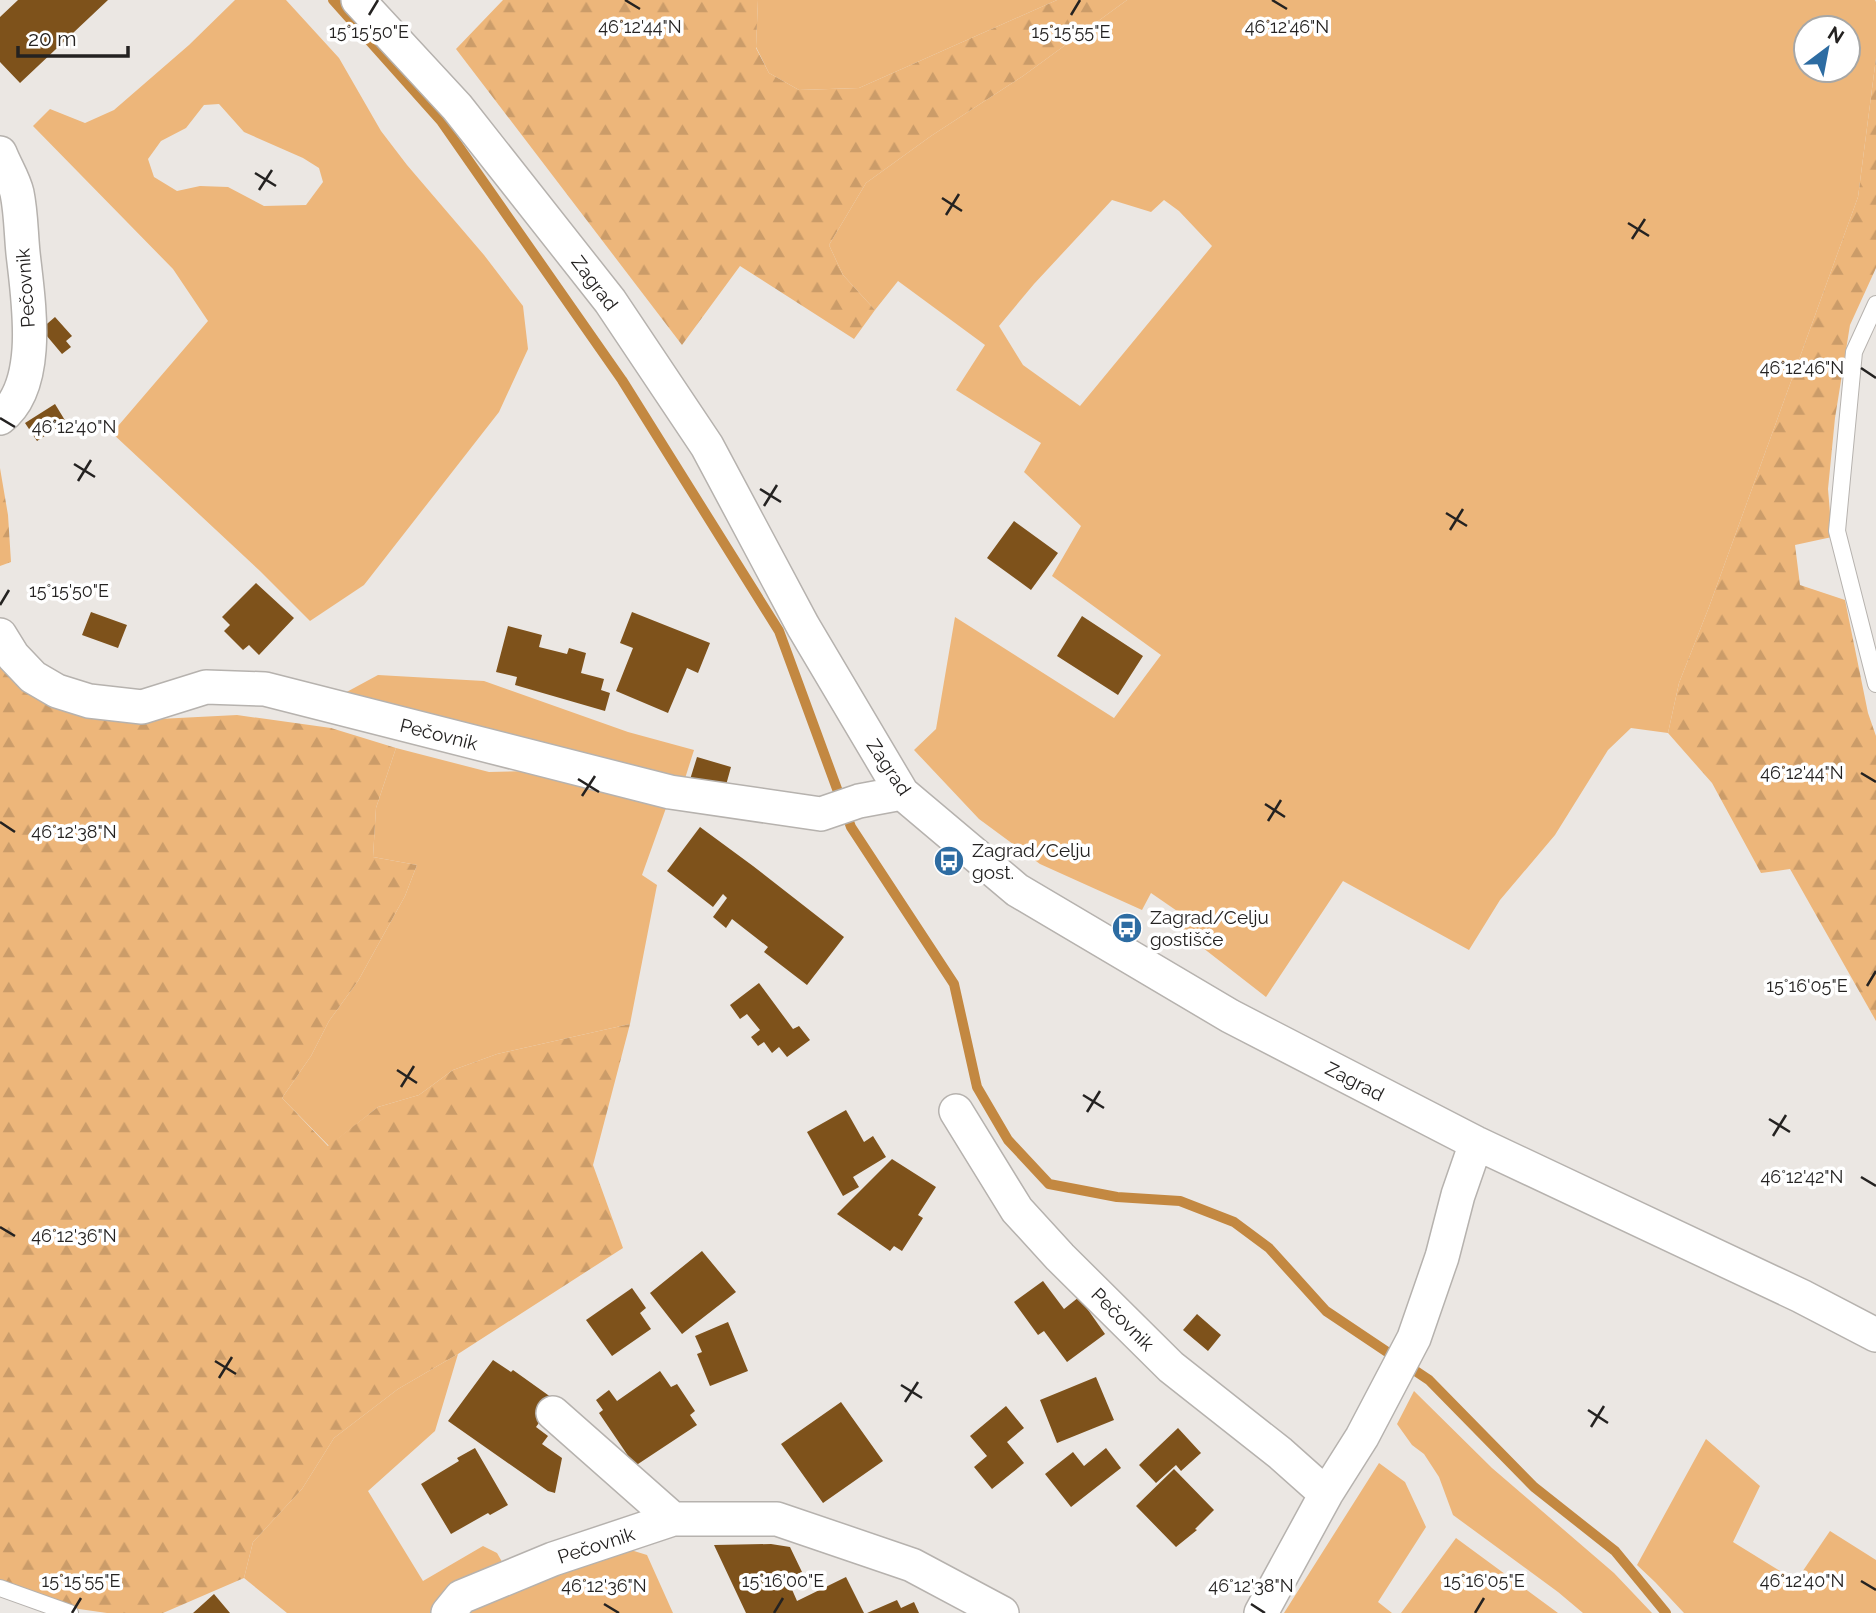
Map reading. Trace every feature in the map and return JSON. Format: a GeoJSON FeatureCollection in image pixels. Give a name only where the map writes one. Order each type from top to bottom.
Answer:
{"type":"FeatureCollection","features":[{"type":"Feature","properties":{"kind":"street","name":"Zagrad"},"geometry":{"type":"LineString","coordinates":[[358,0],[457,107],[610,301],[707,446],[803,626],[902,793],[1017,890],[1230,1016],[1476,1143],[1801,1296],[1876,1335]]}},
{"type":"Feature","properties":{"kind":"street","name":"Pečovnik"},"geometry":{"type":"LineString","coordinates":[[0,153],[17,191],[30,350],[20,392],[10,410],[0,418]]}},
{"type":"Feature","properties":{"kind":"street","name":"Pečovnik"},"geometry":{"type":"LineString","coordinates":[[0,635],[13,656],[33,677],[58,691],[89,701],[142,707],[206,687],[265,689],[670,792],[821,814],[859,801],[902,793]]}},
{"type":"Feature","properties":{"kind":"street","name":"Pečovnik"},"geometry":{"type":"LineString","coordinates":[[956,1111],[1017,1210],[1060,1257],[1171,1367],[1326,1494]]}},
{"type":"Feature","properties":{"kind":"street"},"geometry":{"type":"LineString","coordinates":[[1261,1613],[1326,1494],[1362,1437],[1414,1338],[1442,1257],[1458,1195],[1476,1143]]}},
{"type":"Feature","properties":{"kind":"street"},"geometry":{"type":"LineString","coordinates":[[553,1413],[673,1519]]}},
{"type":"Feature","properties":{"kind":"street","name":"Pečovnik"},"geometry":{"type":"LineString","coordinates":[[448,1613],[461,1597],[530,1568],[673,1519],[777,1519],[912,1565],[1002,1613]]}},
{"type":"Feature","properties":{"kind":"lane"},"geometry":{"type":"LineString","coordinates":[[1876,304],[1854,352],[1837,531],[1876,684]]}},
{"type":"Feature","properties":{"kind":"lane"},"geometry":{"type":"LineString","coordinates":[[0,1588],[70,1613]]}},
{"type":"Feature","properties":{"kind":"green space"},"geometry":{"type":"Polygon","coordinates":[[[235,0],[286,0],[339,58],[381,131],[523,306],[528,349],[499,412],[364,585],[310,621],[112,433],[208,321],[173,269],[33,126],[50,109],[85,123],[114,110],[189,45],[235,0]],[[219,104],[204,105],[186,128],[161,141],[148,159],[154,177],[177,191],[200,186],[228,187],[264,206],[306,205],[323,182],[319,168],[244,132],[219,104]]]}},
{"type":"Feature","properties":{"kind":"green space"},"geometry":{"type":"Polygon","coordinates":[[[503,0],[758,0],[756,48],[769,73],[799,90],[859,88],[1057,0],[1127,0],[1023,76],[931,136],[866,183],[829,245],[843,275],[875,310],[854,339],[740,266],[682,345],[456,49],[503,0]]]}},
{"type":"Feature","properties":{"kind":"green space"},"geometry":{"type":"Polygon","coordinates":[[[758,0],[1057,0],[859,88],[799,90],[769,73],[756,47],[758,0]]]}},
{"type":"Feature","properties":{"kind":"green space"},"geometry":{"type":"Polygon","coordinates":[[[1127,0],[1875,0],[1876,58],[1858,197],[1679,683],[1668,733],[1631,728],[1608,750],[1555,835],[1500,900],[1469,950],[1343,881],[1266,997],[1171,923],[1180,913],[1151,893],[1142,910],[1040,864],[979,819],[914,750],[936,729],[955,617],[1114,718],[1161,655],[1052,576],[1081,526],[1024,472],[1041,443],[956,390],[985,345],[898,281],[875,310],[843,275],[829,245],[866,183],[931,136],[1023,76],[1127,0]],[[1112,200],[999,326],[1023,365],[1080,406],[1212,246],[1179,211],[1164,200],[1151,212],[1112,200]]]}},
{"type":"Feature","properties":{"kind":"green space"},"geometry":{"type":"Polygon","coordinates":[[[1876,58],[1876,268],[1850,325],[1835,418],[1828,489],[1832,537],[1795,545],[1800,585],[1845,600],[1868,713],[1876,736],[1876,1021],[1790,869],[1761,873],[1712,783],[1668,733],[1679,683],[1858,197],[1876,58]]]}},
{"type":"Feature","properties":{"kind":"green space"},"geometry":{"type":"Polygon","coordinates":[[[0,468],[8,515],[11,562],[0,566],[0,468]]]}},
{"type":"Feature","properties":{"kind":"green space"},"geometry":{"type":"Polygon","coordinates":[[[0,661],[120,721],[237,715],[331,728],[396,748],[376,808],[373,857],[417,865],[405,896],[358,981],[329,1021],[311,1056],[282,1098],[328,1146],[378,1107],[419,1095],[453,1070],[497,1054],[630,1024],[593,1165],[623,1248],[458,1354],[398,1389],[334,1438],[302,1489],[253,1542],[244,1578],[163,1613],[107,1613],[79,1609],[6,1591],[0,1587],[0,661]]]}},
{"type":"Feature","properties":{"kind":"green space"},"geometry":{"type":"Polygon","coordinates":[[[378,675],[484,681],[628,732],[694,750],[682,788],[330,701],[378,675]]]}},
{"type":"Feature","properties":{"kind":"green space"},"geometry":{"type":"Polygon","coordinates":[[[396,748],[489,772],[534,771],[666,808],[642,875],[657,885],[630,1024],[497,1054],[453,1070],[419,1095],[378,1107],[329,1146],[282,1098],[311,1056],[329,1021],[358,981],[405,896],[417,865],[373,857],[376,808],[396,748]]]}},
{"type":"Feature","properties":{"kind":"green space"},"geometry":{"type":"Polygon","coordinates":[[[458,1354],[435,1431],[368,1491],[423,1581],[483,1546],[497,1553],[505,1567],[438,1613],[287,1613],[244,1578],[253,1542],[302,1489],[334,1438],[398,1389],[458,1354]]]}},
{"type":"Feature","properties":{"kind":"green space"},"geometry":{"type":"Polygon","coordinates":[[[1414,1391],[1492,1468],[1614,1573],[1652,1613],[1583,1613],[1453,1515],[1439,1477],[1424,1454],[1412,1445],[1397,1424],[1414,1391]]]}},
{"type":"Feature","properties":{"kind":"green space"},"geometry":{"type":"Polygon","coordinates":[[[1706,1439],[1760,1486],[1733,1542],[1796,1581],[1830,1531],[1876,1560],[1876,1613],[1684,1613],[1637,1565],[1706,1439]]]}},
{"type":"Feature","properties":{"kind":"green space"},"geometry":{"type":"Polygon","coordinates":[[[1379,1463],[1405,1482],[1426,1527],[1378,1602],[1392,1613],[1284,1613],[1379,1463]]]}},
{"type":"Feature","properties":{"kind":"green space"},"geometry":{"type":"Polygon","coordinates":[[[1456,1538],[1558,1613],[1401,1613],[1456,1538]]]}},
{"type":"Feature","properties":{"kind":"green space"},"geometry":{"type":"Polygon","coordinates":[[[609,1550],[634,1551],[647,1555],[673,1613],[469,1613],[488,1595],[609,1550]]]}},
{"type":"Feature","properties":{"kind":"building"},"geometry":{"type":"Polygon","coordinates":[[[18,0],[108,0],[20,83],[0,62],[0,17],[18,0]]]}},
{"type":"Feature","properties":{"kind":"building"},"geometry":{"type":"Polygon","coordinates":[[[55,317],[72,336],[66,341],[71,347],[62,354],[41,329],[55,317]]]}},
{"type":"Feature","properties":{"kind":"building"},"geometry":{"type":"Polygon","coordinates":[[[55,404],[66,422],[37,441],[25,423],[55,404]]]}},
{"type":"Feature","properties":{"kind":"building"},"geometry":{"type":"Polygon","coordinates":[[[1014,521],[1058,553],[1031,590],[987,558],[1014,521]]]}},
{"type":"Feature","properties":{"kind":"building"},"geometry":{"type":"Polygon","coordinates":[[[256,583],[294,618],[259,655],[249,645],[243,650],[224,631],[230,625],[222,617],[256,583]]]}},
{"type":"Feature","properties":{"kind":"building"},"geometry":{"type":"Polygon","coordinates":[[[91,612],[127,625],[118,648],[82,635],[91,612]]]}},
{"type":"Feature","properties":{"kind":"building"},"geometry":{"type":"Polygon","coordinates":[[[632,612],[710,643],[698,673],[687,668],[668,713],[616,691],[633,648],[620,643],[632,612]]]}},
{"type":"Feature","properties":{"kind":"building"},"geometry":{"type":"Polygon","coordinates":[[[1082,616],[1143,656],[1118,695],[1057,656],[1082,616]]]}},
{"type":"Feature","properties":{"kind":"building"},"geometry":{"type":"Polygon","coordinates":[[[508,626],[542,635],[539,647],[567,654],[569,648],[586,653],[581,673],[604,679],[601,690],[610,693],[605,711],[515,685],[517,677],[496,672],[508,626]]]}},
{"type":"Feature","properties":{"kind":"building"},"geometry":{"type":"Polygon","coordinates":[[[697,757],[731,767],[723,796],[688,786],[697,757]]]}},
{"type":"Feature","properties":{"kind":"building"},"geometry":{"type":"Polygon","coordinates":[[[700,827],[844,937],[807,985],[764,952],[768,947],[732,919],[726,928],[713,917],[727,898],[723,894],[713,907],[667,871],[700,827]]]}},
{"type":"Feature","properties":{"kind":"building"},"geometry":{"type":"Polygon","coordinates":[[[759,983],[793,1029],[799,1026],[810,1040],[787,1057],[779,1047],[772,1053],[764,1042],[758,1046],[751,1037],[760,1030],[747,1014],[740,1019],[730,1005],[759,983]]]}},
{"type":"Feature","properties":{"kind":"building"},"geometry":{"type":"Polygon","coordinates":[[[846,1110],[864,1142],[873,1136],[886,1157],[853,1177],[859,1187],[843,1196],[807,1132],[846,1110]]]}},
{"type":"Feature","properties":{"kind":"building"},"geometry":{"type":"Polygon","coordinates":[[[892,1159],[936,1187],[918,1215],[923,1218],[902,1251],[894,1246],[890,1251],[837,1214],[892,1159]]]}},
{"type":"Feature","properties":{"kind":"building"},"geometry":{"type":"Polygon","coordinates":[[[702,1251],[736,1292],[682,1334],[650,1293],[702,1251]]]}},
{"type":"Feature","properties":{"kind":"building"},"geometry":{"type":"Polygon","coordinates":[[[1043,1281],[1064,1309],[1079,1297],[1105,1334],[1067,1362],[1044,1331],[1038,1335],[1014,1302],[1043,1281]]]}},
{"type":"Feature","properties":{"kind":"building"},"geometry":{"type":"Polygon","coordinates":[[[632,1288],[646,1308],[640,1313],[651,1329],[612,1356],[586,1320],[632,1288]]]}},
{"type":"Feature","properties":{"kind":"building"},"geometry":{"type":"Polygon","coordinates":[[[1197,1314],[1221,1335],[1208,1351],[1183,1330],[1197,1314]]]}},
{"type":"Feature","properties":{"kind":"building"},"geometry":{"type":"Polygon","coordinates":[[[728,1322],[748,1371],[710,1386],[697,1354],[702,1352],[695,1336],[728,1322]]]}},
{"type":"Feature","properties":{"kind":"building"},"geometry":{"type":"Polygon","coordinates":[[[493,1360],[511,1372],[513,1370],[555,1400],[536,1427],[548,1436],[542,1444],[562,1458],[555,1493],[548,1491],[448,1421],[493,1360]]]}},
{"type":"Feature","properties":{"kind":"building"},"geometry":{"type":"Polygon","coordinates":[[[660,1371],[671,1387],[677,1384],[695,1411],[690,1415],[697,1425],[635,1466],[599,1413],[603,1410],[596,1400],[609,1390],[617,1401],[660,1371]]]}},
{"type":"Feature","properties":{"kind":"building"},"geometry":{"type":"Polygon","coordinates":[[[1096,1377],[1114,1420],[1057,1443],[1040,1400],[1096,1377]]]}},
{"type":"Feature","properties":{"kind":"building"},"geometry":{"type":"Polygon","coordinates":[[[841,1402],[883,1461],[823,1503],[781,1444],[841,1402]]]}},
{"type":"Feature","properties":{"kind":"building"},"geometry":{"type":"Polygon","coordinates":[[[1006,1406],[1024,1428],[1007,1442],[1024,1463],[992,1489],[974,1467],[987,1456],[970,1436],[1006,1406]]]}},
{"type":"Feature","properties":{"kind":"building"},"geometry":{"type":"Polygon","coordinates":[[[1178,1428],[1201,1453],[1181,1471],[1176,1465],[1156,1483],[1139,1465],[1178,1428]]]}},
{"type":"Feature","properties":{"kind":"building"},"geometry":{"type":"Polygon","coordinates":[[[475,1448],[508,1505],[451,1534],[421,1484],[475,1448]]]}},
{"type":"Feature","properties":{"kind":"building"},"geometry":{"type":"Polygon","coordinates":[[[1106,1448],[1121,1468],[1071,1507],[1045,1474],[1073,1452],[1084,1466],[1106,1448]]]}},
{"type":"Feature","properties":{"kind":"building"},"geometry":{"type":"Polygon","coordinates":[[[1174,1469],[1214,1510],[1195,1529],[1197,1530],[1176,1547],[1136,1506],[1174,1469]]]}},
{"type":"Feature","properties":{"kind":"building"},"geometry":{"type":"Polygon","coordinates":[[[771,1544],[790,1547],[802,1572],[787,1578],[797,1601],[846,1577],[864,1613],[746,1613],[714,1545],[771,1544]]]}},
{"type":"Feature","properties":{"kind":"building"},"geometry":{"type":"Polygon","coordinates":[[[214,1594],[230,1613],[193,1613],[214,1594]]]}},
{"type":"Feature","properties":{"kind":"building"},"geometry":{"type":"Polygon","coordinates":[[[897,1600],[901,1608],[914,1602],[919,1613],[867,1613],[897,1600]]]}},
{"type":"Feature","properties":{"kind":"waterway"},"geometry":{"type":"LineString","coordinates":[[333,0],[441,121],[622,380],[779,631],[851,827],[954,984],[977,1087],[1008,1140],[1049,1184],[1117,1197],[1180,1201],[1234,1222],[1269,1248],[1326,1311],[1429,1380],[1534,1487],[1615,1551],[1666,1613]]}},
{"type":"Feature","properties":{"kind":"place","name":"Zagrad/Celju gost."},"geometry":{"type":"Point","coordinates":[949,861]}},
{"type":"Feature","properties":{"kind":"place","name":"Zagrad/Celju gostišče"},"geometry":{"type":"Point","coordinates":[1127,928]}}]}
